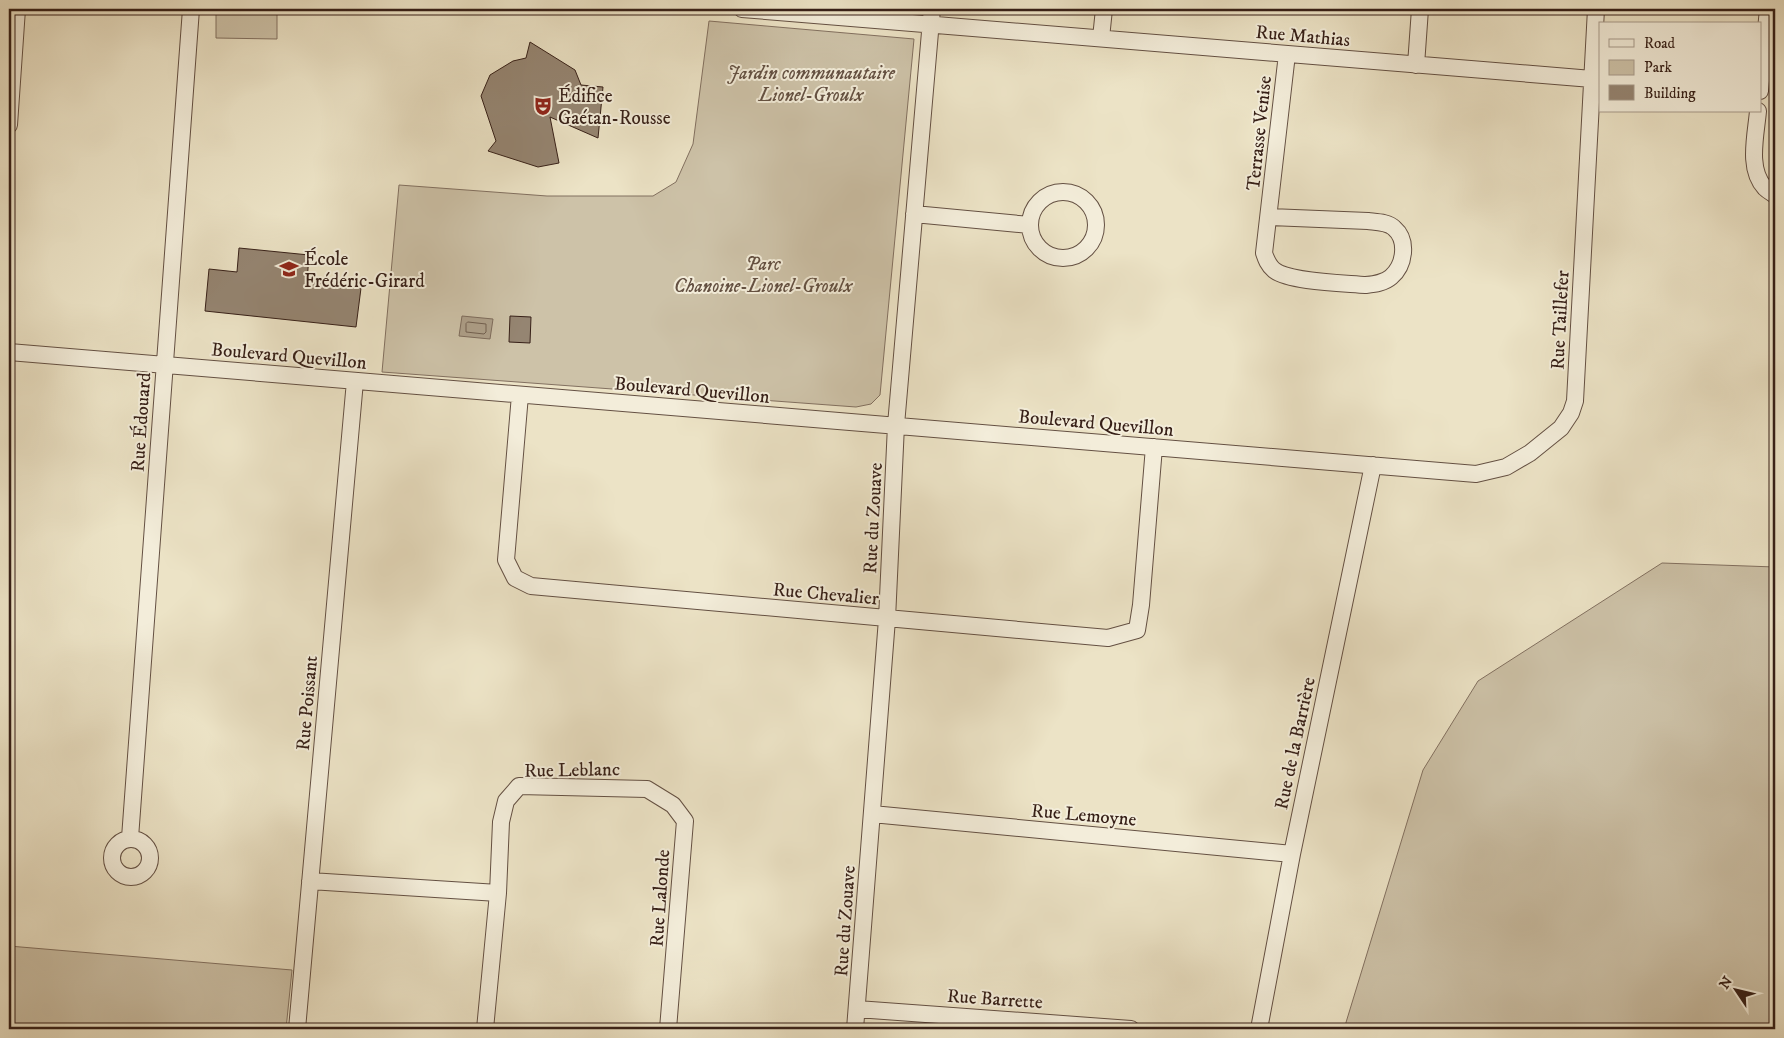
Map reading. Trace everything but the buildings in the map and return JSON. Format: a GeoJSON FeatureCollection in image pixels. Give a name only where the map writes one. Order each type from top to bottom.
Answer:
{"type":"FeatureCollection","features":[{"type":"Feature","properties":{"kind":"street"},"geometry":{"type":"LineString","coordinates":[[9,125],[17,9]]}},
{"type":"Feature","properties":{"kind":"street","name":"Rue Édouard"},"geometry":{"type":"LineString","coordinates":[[130,838],[191,9]]}},
{"type":"Feature","properties":{"kind":"street","name":"Rue Mathias"},"geometry":{"type":"LineString","coordinates":[[742,9],[931,17],[1101,38],[1592,79]]}},
{"type":"Feature","properties":{"kind":"street"},"geometry":{"type":"LineString","coordinates":[[1101,38],[1104,9]]}},
{"type":"Feature","properties":{"kind":"street"},"geometry":{"type":"LineString","coordinates":[[1416,65],[1420,9]]}},
{"type":"Feature","properties":{"kind":"street","name":"Rue Taillefer"},"geometry":{"type":"LineString","coordinates":[[1373,465],[1476,474],[1506,467],[1530,453],[1562,428],[1571,413],[1575,392],[1596,9]]}},
{"type":"Feature","properties":{"kind":"street"},"geometry":{"type":"LineString","coordinates":[[1762,70],[1768,9]]}},
{"type":"Feature","properties":{"kind":"street","name":"Rue du Zouave"},"geometry":{"type":"LineString","coordinates":[[855,1029],[888,619],[896,426],[931,17]]}},
{"type":"Feature","properties":{"kind":"street","name":"Terrasse Venise"},"geometry":{"type":"LineString","coordinates":[[1269,217],[1384,223],[1394,227],[1400,238],[1404,248],[1402,261],[1391,277],[1378,284],[1366,285],[1287,277],[1274,270],[1267,262],[1264,253],[1287,54]]}},
{"type":"Feature","properties":{"kind":"street"},"geometry":{"type":"LineString","coordinates":[[1758,112],[1754,151],[1756,171],[1765,188],[1775,195]]}},
{"type":"Feature","properties":{"kind":"street"},"geometry":{"type":"LineString","coordinates":[[1063,192],[1073,193],[1090,205],[1096,225],[1094,236],[1088,246],[1069,258],[1057,258],[1046,254],[1038,246],[1032,236],[1030,225],[1031,215],[1036,206],[1048,196],[1063,192]]}},
{"type":"Feature","properties":{"kind":"street"},"geometry":{"type":"LineString","coordinates":[[914,214],[1030,225]]}},
{"type":"Feature","properties":{"kind":"street","name":"Boulevard Quevillon"},"geometry":{"type":"LineString","coordinates":[[9,352],[1373,465]]}},
{"type":"Feature","properties":{"kind":"street","name":"Rue Poissant"},"geometry":{"type":"LineString","coordinates":[[297,1029],[355,381]]}},
{"type":"Feature","properties":{"kind":"street","name":"Rue Chevalier"},"geometry":{"type":"LineString","coordinates":[[520,394],[506,560],[515,578],[530,586],[1108,638],[1137,630],[1141,605],[1154,447]]}},
{"type":"Feature","properties":{"kind":"street","name":"Rue de la Barrière"},"geometry":{"type":"LineString","coordinates":[[1259,1029],[1292,854],[1373,465]]}},
{"type":"Feature","properties":{"kind":"street","name":"Rue Leblanc"},"geometry":{"type":"LineString","coordinates":[[485,1029],[498,893],[501,822],[506,801],[519,786],[647,789]]}},
{"type":"Feature","properties":{"kind":"street","name":"Rue Lalonde"},"geometry":{"type":"LineString","coordinates":[[647,789],[673,805],[685,821],[668,1029]]}},
{"type":"Feature","properties":{"kind":"street","name":"Rue Lemoyne"},"geometry":{"type":"LineString","coordinates":[[872,814],[1292,854]]}},
{"type":"Feature","properties":{"kind":"street"},"geometry":{"type":"LineString","coordinates":[[310,881],[498,893]]}},
{"type":"Feature","properties":{"kind":"street","name":"Rue Barrette"},"geometry":{"type":"LineString","coordinates":[[857,1009],[1026,1025],[1131,1029]]}},
{"type":"Feature","properties":{"kind":"green space"},"geometry":{"type":"Polygon","coordinates":[[[216,9],[277,9],[277,39],[216,38],[216,9]]]}},
{"type":"Feature","properties":{"kind":"green space","name":"Parc Chanoine-Lionel-Groulx"},"geometry":{"type":"Polygon","coordinates":[[[709,21],[914,39],[880,395],[871,404],[856,407],[382,372],[399,185],[547,196],[653,196],[676,182],[693,144],[709,21]]]}},
{"type":"Feature","properties":{"kind":"green space"},"geometry":{"type":"Polygon","coordinates":[[[1662,563],[1775,567],[1775,1029],[1344,1029],[1423,770],[1478,681],[1662,563]]]}},
{"type":"Feature","properties":{"kind":"green space"},"geometry":{"type":"Polygon","coordinates":[[[9,946],[292,970],[286,1029],[9,1029],[9,946]]]}},
{"type":"Feature","properties":{"kind":"water"},"geometry":{"type":"Polygon","coordinates":[[[462,316],[493,319],[490,339],[459,336],[462,316]]]}},
{"type":"Feature","properties":{"kind":"place","name":"Édifice Gaétan-Rousse"},"geometry":{"type":"Point","coordinates":[543,106]}},
{"type":"Feature","properties":{"kind":"place","name":"École Frédéric-Girard"},"geometry":{"type":"Point","coordinates":[289,269]}},
{"type":"Feature","properties":{"kind":"park label","name":"Jardin communautaire Lionel-Groulx"},"geometry":{"type":"Point","coordinates":[811,83]}}]}
